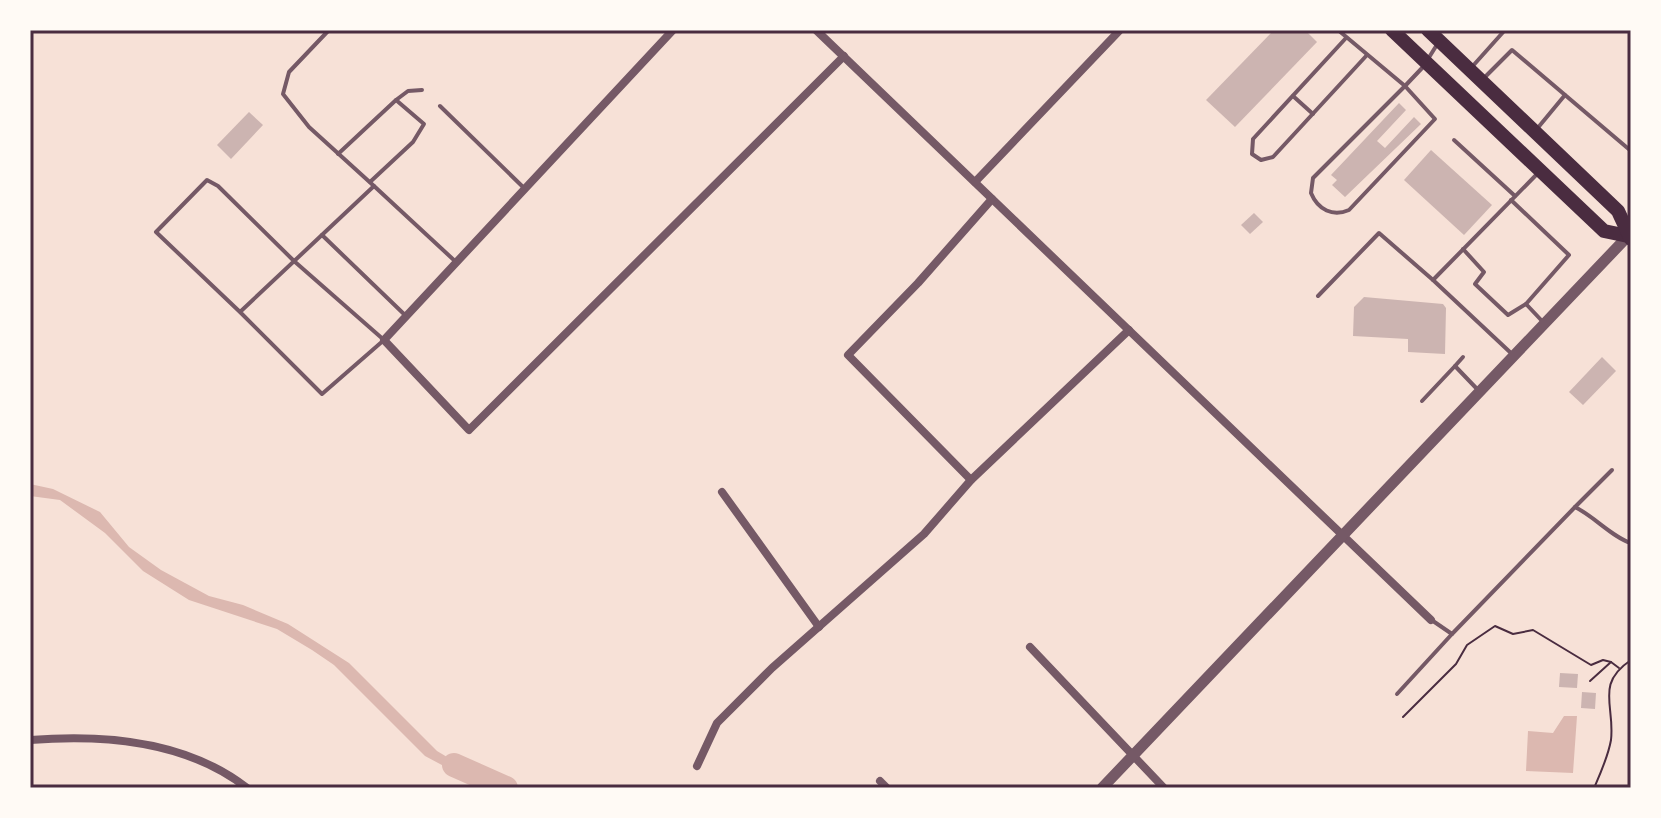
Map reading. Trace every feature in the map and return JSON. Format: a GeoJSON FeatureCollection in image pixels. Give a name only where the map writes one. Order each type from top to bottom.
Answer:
{"type":"FeatureCollection","features":[{"type":"Feature","properties":{"kind":"main road"},"geometry":{"type":"LineString","coordinates":[[1392,30],[1604,231],[1630,236]]}},
{"type":"Feature","properties":{"kind":"main road"},"geometry":{"type":"LineString","coordinates":[[1428,30],[1618,211],[1630,236]]}},
{"type":"Feature","properties":{"kind":"street"},"geometry":{"type":"LineString","coordinates":[[673,30],[384,340],[469,430],[844,56]]}},
{"type":"Feature","properties":{"kind":"street"},"geometry":{"type":"LineString","coordinates":[[816,30],[1431,620]]}},
{"type":"Feature","properties":{"kind":"street"},"geometry":{"type":"LineString","coordinates":[[975,182],[1120,30]]}},
{"type":"Feature","properties":{"kind":"street"},"geometry":{"type":"LineString","coordinates":[[971,480],[848,355],[918,283],[992,199]]}},
{"type":"Feature","properties":{"kind":"street"},"geometry":{"type":"LineString","coordinates":[[1102,788],[1630,236]]}},
{"type":"Feature","properties":{"kind":"street"},"geometry":{"type":"LineString","coordinates":[[697,766],[717,723],[924,534],[971,480],[1129,330]]}},
{"type":"Feature","properties":{"kind":"street"},"geometry":{"type":"LineString","coordinates":[[722,492],[819,627]]}},
{"type":"Feature","properties":{"kind":"street"},"geometry":{"type":"LineString","coordinates":[[1030,647],[1164,788]]}},
{"type":"Feature","properties":{"kind":"street"},"geometry":{"type":"LineString","coordinates":[[30,740],[76,736],[158,746],[225,771],[247,788]]}},
{"type":"Feature","properties":{"kind":"lane"},"geometry":{"type":"LineString","coordinates":[[329,30],[289,72],[283,94],[309,127],[456,262]]}},
{"type":"Feature","properties":{"kind":"lane"},"geometry":{"type":"LineString","coordinates":[[1338,30],[1405,86],[1435,119],[1349,210],[1333,213],[1323,209],[1311,193],[1313,178],[1405,86],[1426,63],[1439,41]]}},
{"type":"Feature","properties":{"kind":"lane"},"geometry":{"type":"LineString","coordinates":[[1469,70],[1505,30]]}},
{"type":"Feature","properties":{"kind":"lane"},"geometry":{"type":"LineString","coordinates":[[1346,38],[1253,139],[1252,154],[1261,160],[1273,157],[1367,55]]}},
{"type":"Feature","properties":{"kind":"lane"},"geometry":{"type":"LineString","coordinates":[[1481,81],[1512,50],[1631,151]]}},
{"type":"Feature","properties":{"kind":"lane"},"geometry":{"type":"LineString","coordinates":[[338,154],[396,100],[408,91],[422,90]]}},
{"type":"Feature","properties":{"kind":"lane"},"geometry":{"type":"LineString","coordinates":[[1534,132],[1565,95]]}},
{"type":"Feature","properties":{"kind":"lane"},"geometry":{"type":"LineString","coordinates":[[1293,96],[1313,114]]}},
{"type":"Feature","properties":{"kind":"lane"},"geometry":{"type":"LineString","coordinates":[[240,312],[322,235],[413,142],[424,124],[396,100]]}},
{"type":"Feature","properties":{"kind":"lane"},"geometry":{"type":"LineString","coordinates":[[440,106],[525,189]]}},
{"type":"Feature","properties":{"kind":"lane"},"geometry":{"type":"LineString","coordinates":[[1454,140],[1569,255],[1526,304],[1508,315],[1475,284],[1484,272],[1463,249]]}},
{"type":"Feature","properties":{"kind":"lane"},"geometry":{"type":"LineString","coordinates":[[1433,280],[1541,171]]}},
{"type":"Feature","properties":{"kind":"lane"},"geometry":{"type":"LineString","coordinates":[[207,180],[294,261],[384,340],[322,394],[156,232],[207,180]]}},
{"type":"Feature","properties":{"kind":"lane"},"geometry":{"type":"LineString","coordinates":[[1318,296],[1379,233],[1514,356]]}},
{"type":"Feature","properties":{"kind":"lane"},"geometry":{"type":"LineString","coordinates":[[322,235],[406,316]]}},
{"type":"Feature","properties":{"kind":"lane"},"geometry":{"type":"LineString","coordinates":[[1526,304],[1545,323]]}},
{"type":"Feature","properties":{"kind":"lane"},"geometry":{"type":"LineString","coordinates":[[1422,401],[1463,357]]}},
{"type":"Feature","properties":{"kind":"lane"},"geometry":{"type":"LineString","coordinates":[[1455,366],[1479,392]]}},
{"type":"Feature","properties":{"kind":"lane"},"geometry":{"type":"LineString","coordinates":[[1397,694],[1612,470]]}},
{"type":"Feature","properties":{"kind":"lane"},"geometry":{"type":"LineString","coordinates":[[1575,507],[1597,518],[1622,540],[1631,543]]}},
{"type":"Feature","properties":{"kind":"lane"},"geometry":{"type":"LineString","coordinates":[[1431,620],[1452,634]]}},
{"type":"Feature","properties":{"kind":"path"},"geometry":{"type":"LineString","coordinates":[[1403,717],[1456,664],[1467,645],[1495,626],[1513,634],[1533,630],[1591,665],[1603,660],[1619,668]]}},
{"type":"Feature","properties":{"kind":"path"},"geometry":{"type":"LineString","coordinates":[[1594,788],[1607,759],[1611,736],[1608,693],[1619,668],[1631,660]]}},
{"type":"Feature","properties":{"kind":"path"},"geometry":{"type":"LineString","coordinates":[[1590,681],[1611,662]]}},
{"type":"Feature","properties":{"kind":"shaded area"},"geometry":{"type":"Polygon","coordinates":[[[30,484],[53,489],[100,512],[129,547],[161,570],[209,596],[243,605],[288,624],[349,663],[437,751],[499,788],[485,788],[425,756],[334,665],[312,650],[277,629],[189,600],[143,571],[105,533],[60,500],[30,496],[30,484]]]}},
{"type":"Feature","properties":{"kind":"shaded area"},"geometry":{"type":"Polygon","coordinates":[[[1564,716],[1577,716],[1573,773],[1526,771],[1528,731],[1553,733],[1564,716]]]}},
{"type":"Feature","properties":{"kind":"building"},"geometry":{"type":"Polygon","coordinates":[[[1274,30],[1305,30],[1317,42],[1235,127],[1206,100],[1274,30]]]}},
{"type":"Feature","properties":{"kind":"building"},"geometry":{"type":"Polygon","coordinates":[[[1399,103],[1406,110],[1377,141],[1385,148],[1414,117],[1421,124],[1345,197],[1332,185],[1337,180],[1331,175],[1399,103]]]}},
{"type":"Feature","properties":{"kind":"building"},"geometry":{"type":"Polygon","coordinates":[[[249,112],[263,125],[231,159],[217,145],[249,112]]]}},
{"type":"Feature","properties":{"kind":"building"},"geometry":{"type":"Polygon","coordinates":[[[1431,150],[1492,205],[1464,235],[1404,180],[1431,150]]]}},
{"type":"Feature","properties":{"kind":"building"},"geometry":{"type":"Polygon","coordinates":[[[1254,213],[1263,222],[1250,234],[1241,225],[1254,213]]]}},
{"type":"Feature","properties":{"kind":"building"},"geometry":{"type":"Polygon","coordinates":[[[1364,297],[1443,304],[1446,308],[1445,354],[1408,352],[1408,339],[1353,336],[1354,307],[1364,297]]]}},
{"type":"Feature","properties":{"kind":"building"},"geometry":{"type":"Polygon","coordinates":[[[1602,357],[1616,371],[1583,405],[1569,392],[1602,357]]]}},
{"type":"Feature","properties":{"kind":"building"},"geometry":{"type":"Polygon","coordinates":[[[1560,673],[1578,674],[1577,688],[1559,687],[1560,673]]]}},
{"type":"Feature","properties":{"kind":"building"},"geometry":{"type":"Polygon","coordinates":[[[1582,692],[1596,693],[1595,709],[1581,708],[1582,692]]]}},
{"type":"Feature","properties":{"kind":"waterway"},"geometry":{"type":"LineString","coordinates":[[454,765],[506,788]]}}]}
